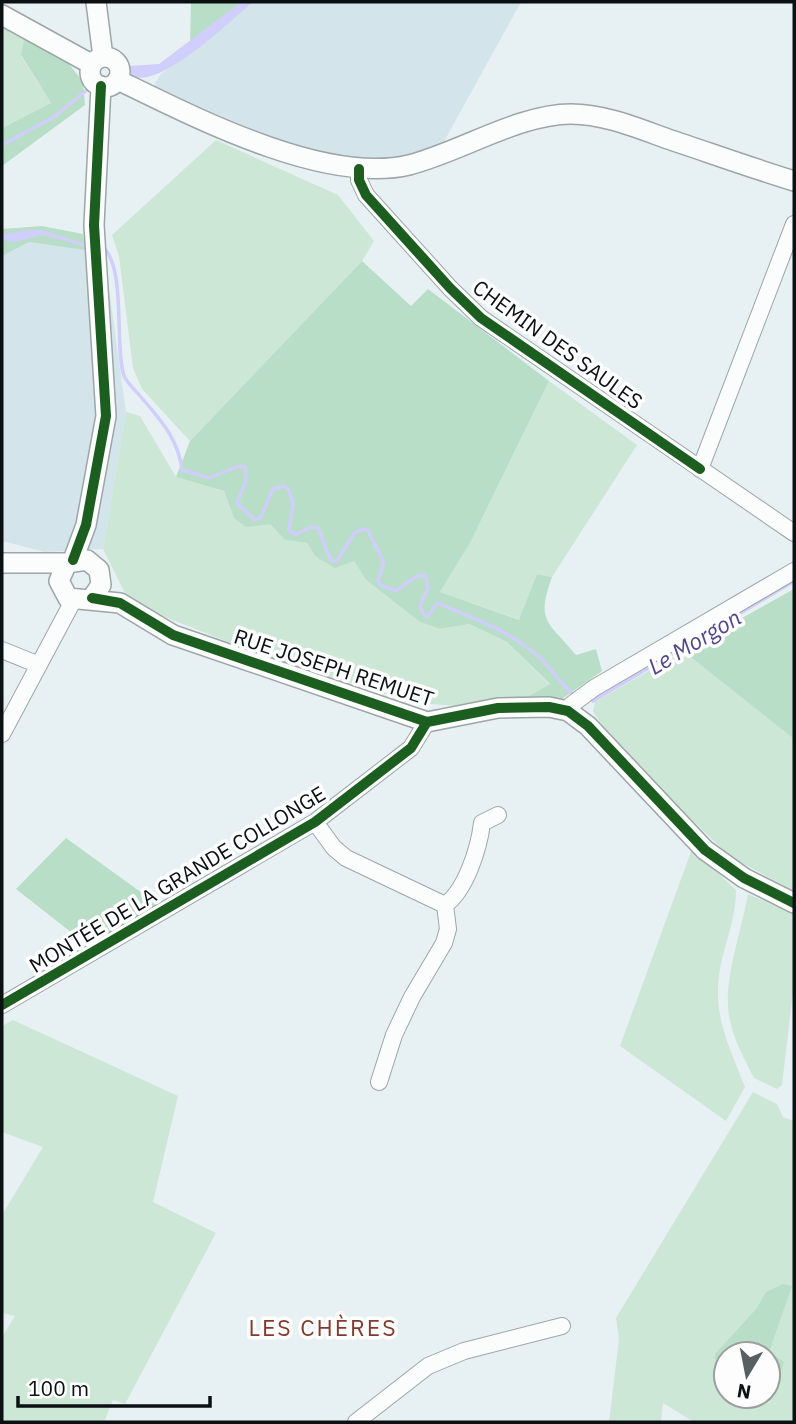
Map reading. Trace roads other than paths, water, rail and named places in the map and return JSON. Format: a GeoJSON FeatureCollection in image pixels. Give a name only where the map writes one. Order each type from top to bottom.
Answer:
{"type":"FeatureCollection","features":[{"type":"Feature","properties":{"kind":"street"},"geometry":{"type":"LineString","coordinates":[[96,2],[97,61],[92,79],[109,83],[293,155],[328,165],[359,169],[407,165],[449,153],[523,124],[567,114],[618,123],[794,181]]}},
{"type":"Feature","properties":{"kind":"street"},"geometry":{"type":"LineString","coordinates":[[2,15],[97,61],[117,63],[120,72],[109,83],[94,225],[106,416],[86,525],[70,562],[60,575],[75,596]]}},
{"type":"Feature","properties":{"kind":"street","name":"CHEMIN DES SAULES"},"geometry":{"type":"LineString","coordinates":[[359,169],[359,180],[366,195],[450,288],[481,318],[794,533]]}},
{"type":"Feature","properties":{"kind":"street"},"geometry":{"type":"LineString","coordinates":[[700,469],[794,224]]}},
{"type":"Feature","properties":{"kind":"street"},"geometry":{"type":"LineString","coordinates":[[2,734],[75,596],[99,590],[100,575],[86,525]]}},
{"type":"Feature","properties":{"kind":"street"},"geometry":{"type":"LineString","coordinates":[[9,563],[87,560],[120,603]]}},
{"type":"Feature","properties":{"kind":"street"},"geometry":{"type":"LineString","coordinates":[[9,563],[50,578],[75,596]]}},
{"type":"Feature","properties":{"kind":"street"},"geometry":{"type":"LineString","coordinates":[[794,571],[594,688],[571,705],[568,712],[587,726],[705,850],[744,878],[794,903]]}},
{"type":"Feature","properties":{"kind":"street","name":"RUE JOSEPH REMUET"},"geometry":{"type":"LineString","coordinates":[[75,596],[120,603],[173,635],[427,722],[498,708],[549,707],[568,712]]}},
{"type":"Feature","properties":{"kind":"street"},"geometry":{"type":"LineString","coordinates":[[2,650],[39,665]]}},
{"type":"Feature","properties":{"kind":"street","name":"MONTÉE DE LA GRANDE COLLONGE"},"geometry":{"type":"LineString","coordinates":[[2,1005],[314,822],[411,748],[427,722]]}},
{"type":"Feature","properties":{"kind":"street"},"geometry":{"type":"LineString","coordinates":[[445,905],[455,898],[478,844],[482,823],[498,815]]}},
{"type":"Feature","properties":{"kind":"street"},"geometry":{"type":"LineString","coordinates":[[314,822],[334,849],[346,858],[445,905]]}},
{"type":"Feature","properties":{"kind":"street"},"geometry":{"type":"LineString","coordinates":[[379,1082],[407,1007],[444,943],[448,929],[445,905]]}},
{"type":"Feature","properties":{"kind":"street"},"geometry":{"type":"LineString","coordinates":[[356,1422],[428,1366],[464,1351],[562,1326]]}},
{"type":"Feature","properties":{"kind":"water"},"geometry":{"type":"Polygon","coordinates":[[[241,2],[253,2],[195,51],[160,73],[144,78],[132,76],[129,66],[159,64],[241,2]]]}},
{"type":"Feature","properties":{"kind":"water"},"geometry":{"type":"Polygon","coordinates":[[[42,230],[86,244],[86,247],[43,235],[16,242],[2,240],[2,234],[42,230]]]}},
{"type":"Feature","properties":{"kind":"waterway"},"geometry":{"type":"LineString","coordinates":[[2,145],[54,117],[88,89]]}},
{"type":"Feature","properties":{"kind":"waterway","name":"Le Morgon"},"geometry":{"type":"LineString","coordinates":[[102,246],[110,256],[115,271],[124,376],[168,430],[177,449],[182,470],[209,478],[239,466],[245,467],[246,481],[237,503],[255,520],[261,517],[273,489],[284,486],[289,490],[293,504],[289,530],[295,535],[311,527],[318,528],[331,561],[337,561],[355,532],[367,529],[384,562],[378,580],[380,585],[396,591],[417,576],[425,575],[428,588],[420,607],[424,615],[428,616],[437,603],[502,632],[538,656],[575,695]]}},
{"type":"Feature","properties":{"kind":"waterway","name":"Le Morgon"},"geometry":{"type":"LineString","coordinates":[[593,701],[794,581]]}},
{"type":"Feature","properties":{"kind":"district","name":"LES CHÈRES"},"geometry":{"type":"Point","coordinates":[323,1327]}}]}
